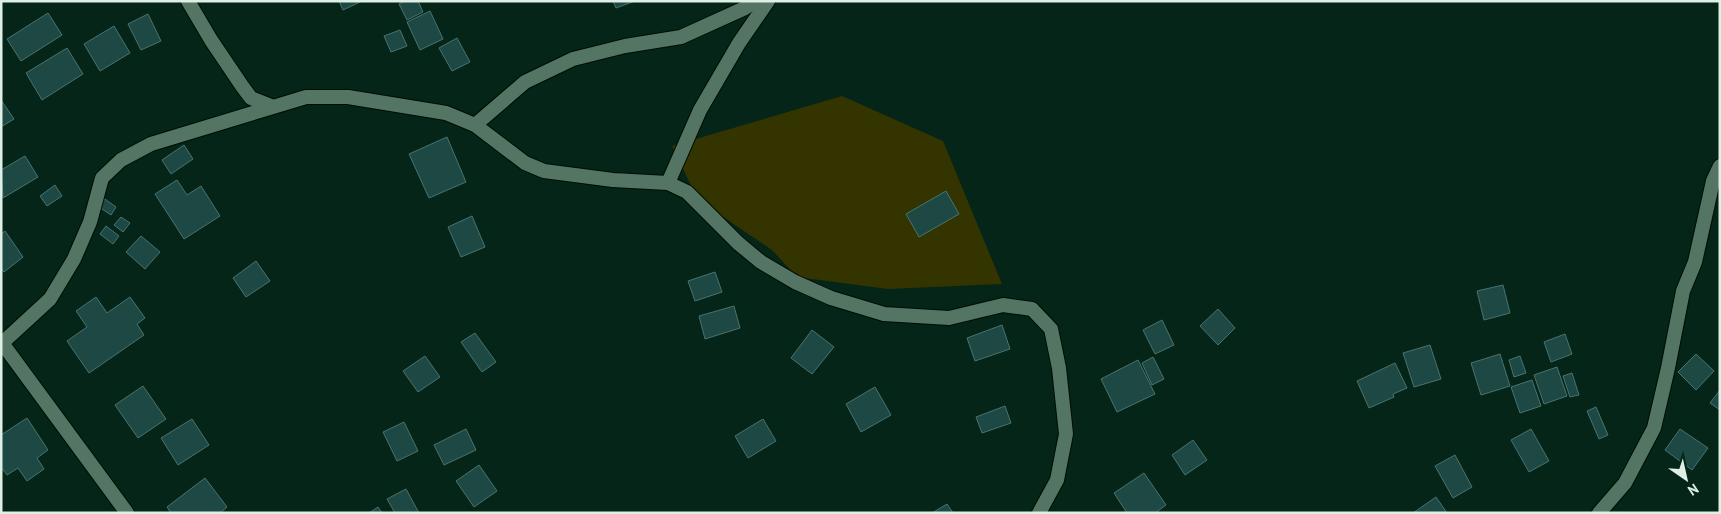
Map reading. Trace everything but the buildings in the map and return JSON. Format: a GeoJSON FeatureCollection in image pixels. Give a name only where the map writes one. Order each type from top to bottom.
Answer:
{"type":"FeatureCollection","features":[{"type":"Feature","properties":{"kind":"street"},"geometry":{"type":"LineString","coordinates":[[188,1],[211,40],[251,98],[271,106]]}},
{"type":"Feature","properties":{"kind":"street"},"geometry":{"type":"LineString","coordinates":[[476,125],[525,82],[573,59],[625,46],[681,37],[745,8],[755,1]]}},
{"type":"Feature","properties":{"kind":"street"},"geometry":{"type":"LineString","coordinates":[[668,183],[700,110],[738,43],[768,1]]}},
{"type":"Feature","properties":{"kind":"street"},"geometry":{"type":"LineString","coordinates":[[127,513],[2,344],[50,299],[78,250],[90,222],[102,178],[121,160],[151,144],[271,106],[306,97],[348,97],[446,113],[476,125],[525,163],[544,171],[613,180],[668,183],[687,192],[738,243],[762,262],[795,282],[831,298],[884,314],[949,318],[1003,305],[1032,309],[1051,329],[1059,368],[1066,434],[1057,480],[1039,513]]}},
{"type":"Feature","properties":{"kind":"street"},"geometry":{"type":"LineString","coordinates":[[1599,513],[1625,483],[1654,428],[1683,291],[1695,262],[1713,181],[1720,166]]}},
{"type":"Feature","properties":{"kind":"shaded area"},"geometry":{"type":"Polygon","coordinates":[[[842,96],[943,141],[1002,284],[888,289],[797,277],[772,250],[698,200],[672,146],[842,96]]]}}]}
